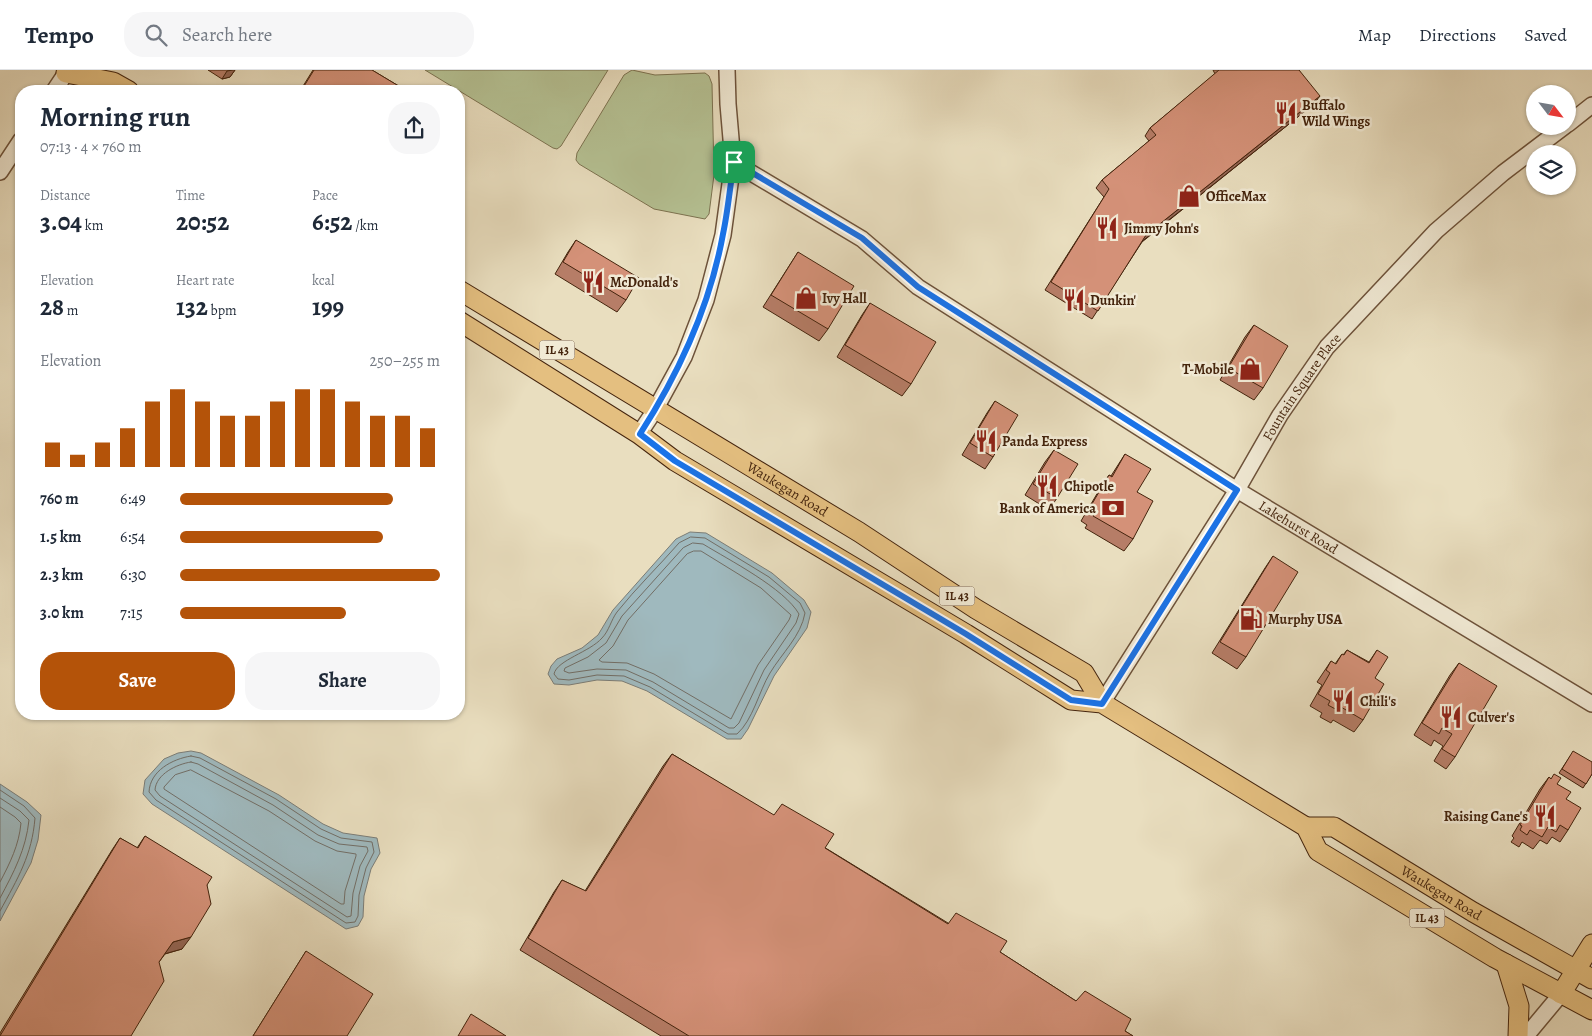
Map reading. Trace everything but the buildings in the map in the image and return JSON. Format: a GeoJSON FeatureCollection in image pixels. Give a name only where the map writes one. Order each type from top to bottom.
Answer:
{"type":"FeatureCollection","features":[{"type":"Feature","properties":{"kind":"main road"},"geometry":{"type":"LineString","coordinates":[[65,71],[78,85]]}},
{"type":"Feature","properties":{"kind":"main road"},"geometry":{"type":"LineString","coordinates":[[65,71],[113,82],[118,85]]}},
{"type":"Feature","properties":{"kind":"main road","name":"Waukegan Road"},"geometry":{"type":"LineString","coordinates":[[465,294],[859,532],[976,609],[1084,673],[1102,704]]}},
{"type":"Feature","properties":{"kind":"main road","name":"Waukegan Road"},"geometry":{"type":"LineString","coordinates":[[465,325],[640,434],[675,461],[966,634],[1057,692],[1071,700],[1102,704],[1306,827],[1334,827],[1464,907],[1592,979]]}},
{"type":"Feature","properties":{"kind":"main road","name":"Waukegan Road"},"geometry":{"type":"LineString","coordinates":[[1306,827],[1318,851],[1506,964],[1561,994]]}},
{"type":"Feature","properties":{"kind":"main road"},"geometry":{"type":"LineString","coordinates":[[1561,994],[1592,944]]}},
{"type":"Feature","properties":{"kind":"main road"},"geometry":{"type":"LineString","coordinates":[[1506,964],[1520,1006],[1518,1036]]}},
{"type":"Feature","properties":{"kind":"main road","name":"IL 43"},"geometry":{"type":"LineString","coordinates":[[1561,994],[1592,1010]]}},
{"type":"Feature","properties":{"kind":"street"},"geometry":{"type":"LineString","coordinates":[[640,434],[684,357],[706,300],[723,235],[734,162],[728,104],[727,70]]}},
{"type":"Feature","properties":{"kind":"street"},"geometry":{"type":"LineString","coordinates":[[57,85],[65,71]]}},
{"type":"Feature","properties":{"kind":"street","name":"Fountain Square Place"},"geometry":{"type":"LineString","coordinates":[[1576,117],[1592,105]]}},
{"type":"Feature","properties":{"kind":"street","name":"Fountain Square Place"},"geometry":{"type":"LineString","coordinates":[[1102,704],[1237,490],[1280,415],[1327,347],[1436,232],[1503,173],[1553,135]]}},
{"type":"Feature","properties":{"kind":"street"},"geometry":{"type":"LineString","coordinates":[[0,172],[15,149]]}},
{"type":"Feature","properties":{"kind":"street","name":"Lakehurst Road"},"geometry":{"type":"LineString","coordinates":[[734,162],[862,238],[918,287],[1237,490],[1592,704]]}},
{"type":"Feature","properties":{"kind":"street"},"geometry":{"type":"LineString","coordinates":[[1526,1036],[1561,994]]}},
{"type":"Feature","properties":{"kind":"green space"},"geometry":{"type":"Polygon","coordinates":[[[425,70],[608,70],[561,146],[557,149],[465,94],[465,85],[450,85],[425,70]]]}},
{"type":"Feature","properties":{"kind":"green space"},"geometry":{"type":"Polygon","coordinates":[[[632,70],[655,75],[705,73],[709,76],[712,84],[714,175],[709,214],[705,219],[654,209],[579,164],[576,160],[577,153],[624,75],[632,70]]]}},
{"type":"Feature","properties":{"kind":"water"},"geometry":{"type":"Polygon","coordinates":[[[690,532],[706,533],[772,573],[804,600],[811,612],[807,628],[774,676],[748,729],[741,739],[727,739],[647,691],[622,681],[597,680],[569,685],[554,684],[548,674],[551,666],[557,659],[582,648],[598,635],[613,610],[676,539],[690,532]]]}},
{"type":"Feature","properties":{"kind":"water"},"geometry":{"type":"Polygon","coordinates":[[[191,751],[201,753],[279,795],[323,824],[343,833],[377,838],[380,853],[371,869],[364,896],[363,917],[358,926],[346,929],[152,804],[143,794],[145,780],[164,759],[178,753],[191,751]]]}},
{"type":"Feature","properties":{"kind":"water"},"geometry":{"type":"Polygon","coordinates":[[[0,784],[27,802],[41,815],[38,840],[31,863],[0,921],[0,784]]]}},
{"type":"Feature","properties":{"kind":"place","name":"Buffalo Wild Wings"},"geometry":{"type":"Point","coordinates":[1286,113]}},
{"type":"Feature","properties":{"kind":"place","name":"OfficeMax"},"geometry":{"type":"Point","coordinates":[1189,196]}},
{"type":"Feature","properties":{"kind":"place","name":"Jimmy John's"},"geometry":{"type":"Point","coordinates":[1107,228]}},
{"type":"Feature","properties":{"kind":"place","name":"McDonald's"},"geometry":{"type":"Point","coordinates":[593,282]}},
{"type":"Feature","properties":{"kind":"place","name":"Ivy Hall"},"geometry":{"type":"Point","coordinates":[806,298]}},
{"type":"Feature","properties":{"kind":"place","name":"Dunkin'"},"geometry":{"type":"Point","coordinates":[1074,300]}},
{"type":"Feature","properties":{"kind":"place","name":"T-Mobile"},"geometry":{"type":"Point","coordinates":[1250,369]}},
{"type":"Feature","properties":{"kind":"place","name":"Panda Express"},"geometry":{"type":"Point","coordinates":[986,441]}},
{"type":"Feature","properties":{"kind":"place","name":"Chipotle"},"geometry":{"type":"Point","coordinates":[1047,486]}},
{"type":"Feature","properties":{"kind":"place","name":"Bank of America"},"geometry":{"type":"Point","coordinates":[1113,508]}},
{"type":"Feature","properties":{"kind":"place","name":"Murphy USA"},"geometry":{"type":"Point","coordinates":[1251,619]}},
{"type":"Feature","properties":{"kind":"place","name":"Chili's"},"geometry":{"type":"Point","coordinates":[1343,701]}},
{"type":"Feature","properties":{"kind":"place","name":"Culver's"},"geometry":{"type":"Point","coordinates":[1451,717]}},
{"type":"Feature","properties":{"kind":"place","name":"Raising Cane's"},"geometry":{"type":"Point","coordinates":[1545,816]}},
{"type":"Feature","properties":{"kind":"route"},"geometry":{"type":"LineString","coordinates":[[734,162],[862,238],[918,287],[1237,490],[1102,704],[1071,700],[966,634],[675,461],[640,434],[684,357],[706,300],[723,235],[734,162]]}}]}
